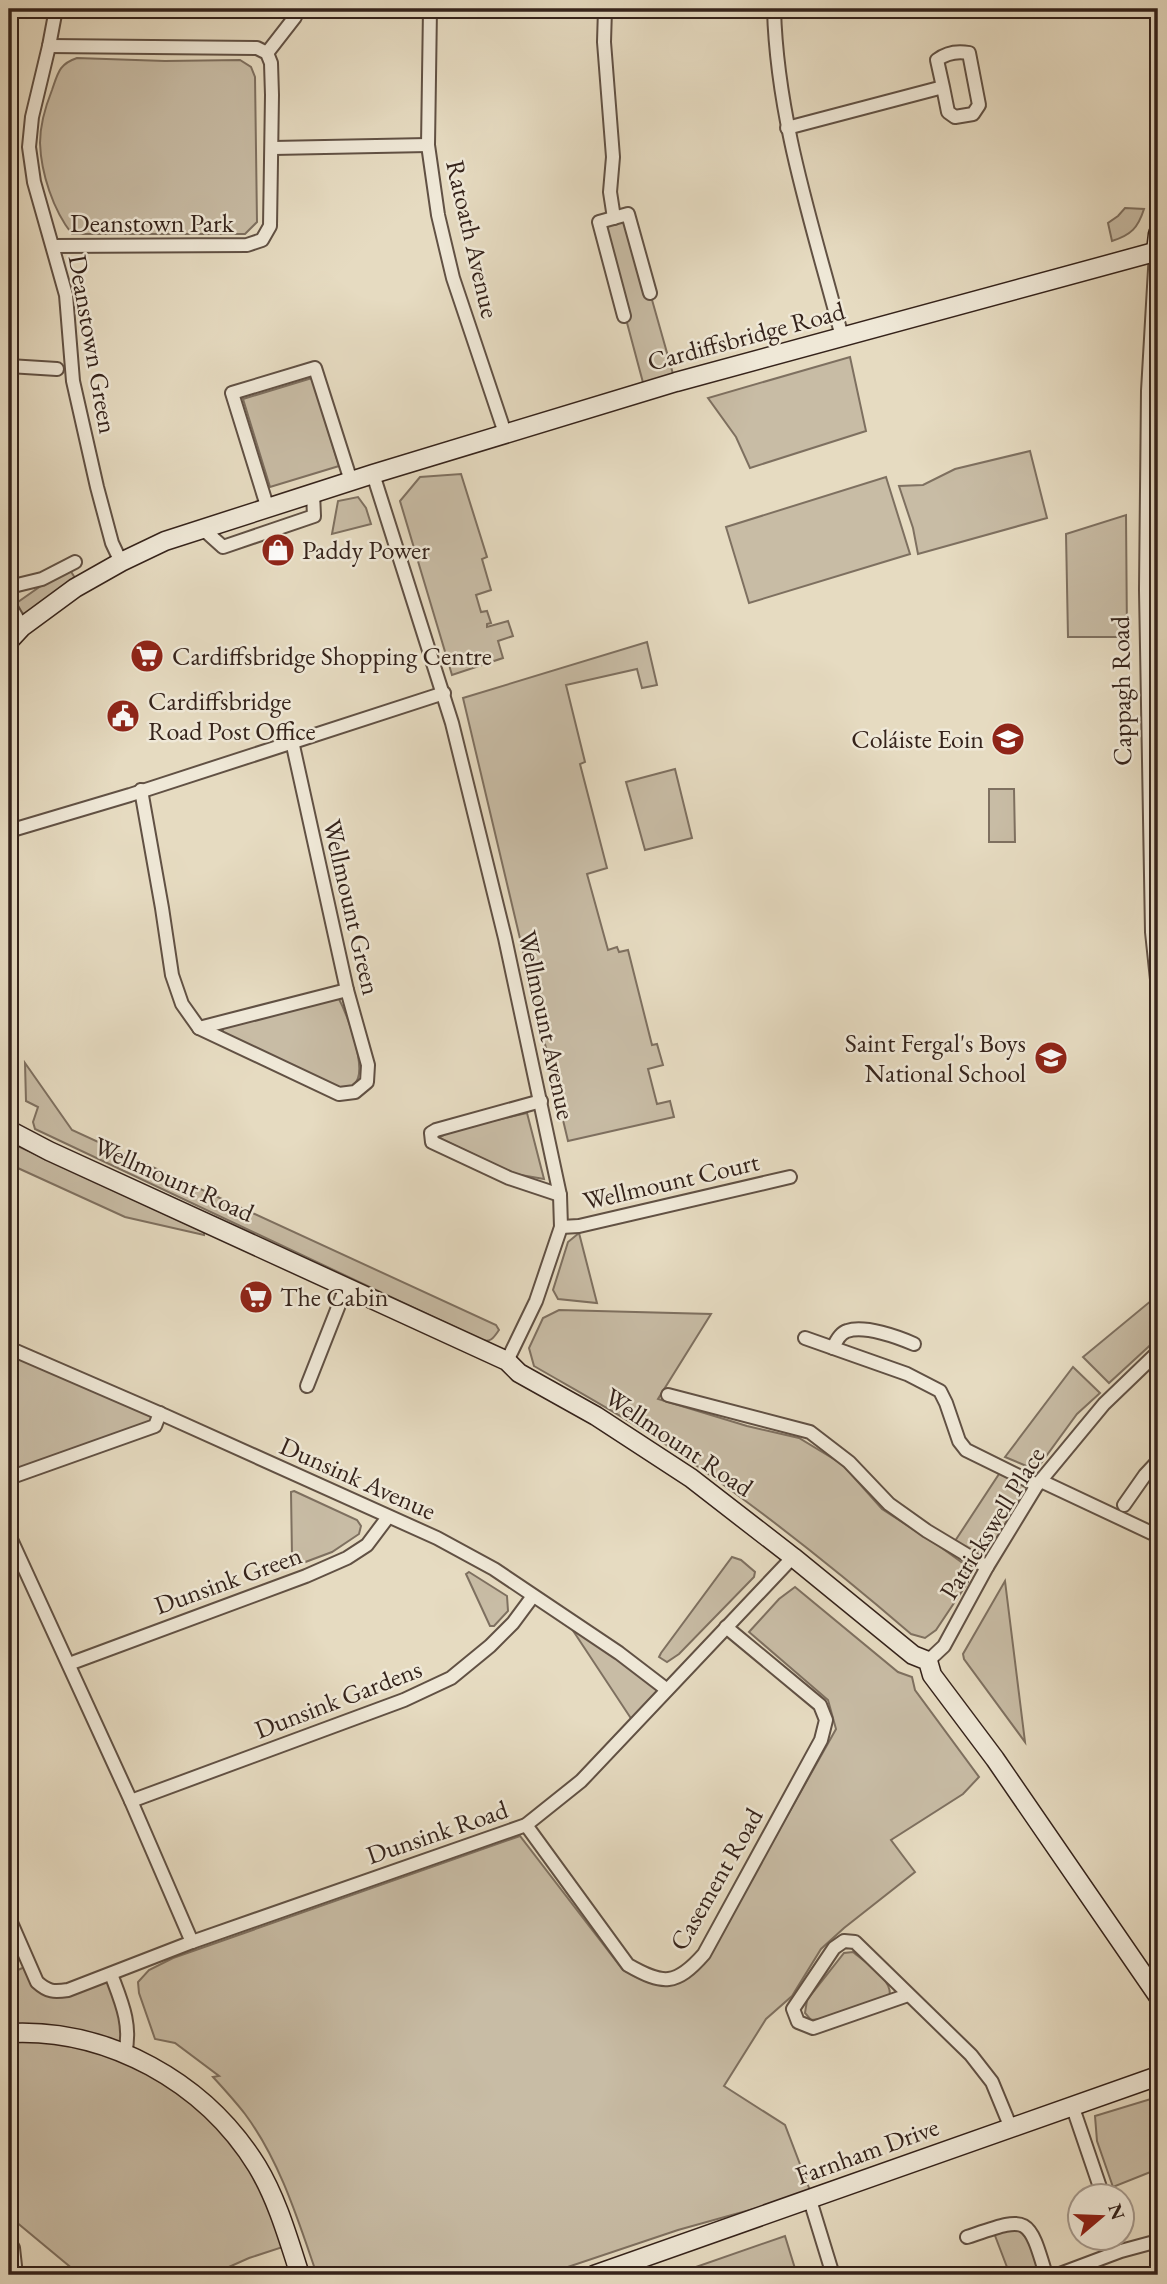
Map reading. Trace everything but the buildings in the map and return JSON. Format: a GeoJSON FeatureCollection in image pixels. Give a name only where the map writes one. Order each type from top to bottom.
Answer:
{"type":"FeatureCollection","features":[{"type":"Feature","properties":{"kind":"street","name":"Deanstown Green"},"geometry":{"type":"LineString","coordinates":[[56,9],[32,117],[29,146],[34,182],[66,295],[73,381],[97,488],[112,542],[121,562]]}},
{"type":"Feature","properties":{"kind":"street"},"geometry":{"type":"LineString","coordinates":[[49,46],[257,48],[267,53],[295,17],[294,9]]}},
{"type":"Feature","properties":{"kind":"street","name":"Ratoath Avenue"},"geometry":{"type":"LineString","coordinates":[[430,9],[428,145],[438,215],[453,278],[505,433]]}},
{"type":"Feature","properties":{"kind":"street"},"geometry":{"type":"LineString","coordinates":[[605,9],[604,41],[613,157],[610,192],[614,218]]}},
{"type":"Feature","properties":{"kind":"street"},"geometry":{"type":"LineString","coordinates":[[774,9],[777,65],[787,128],[842,337]]}},
{"type":"Feature","properties":{"kind":"street"},"geometry":{"type":"LineString","coordinates":[[961,51],[969,53],[979,106],[973,114],[955,117],[948,112],[943,87],[937,60],[944,55],[961,51]]}},
{"type":"Feature","properties":{"kind":"street","name":"Deanstown Park"},"geometry":{"type":"LineString","coordinates":[[54,246],[247,245],[262,240],[270,226],[273,148],[271,62],[267,53]]}},
{"type":"Feature","properties":{"kind":"street"},"geometry":{"type":"LineString","coordinates":[[787,128],[943,87]]}},
{"type":"Feature","properties":{"kind":"street"},"geometry":{"type":"LineString","coordinates":[[273,148],[428,145]]}},
{"type":"Feature","properties":{"kind":"street"},"geometry":{"type":"LineString","coordinates":[[624,316],[599,222],[628,215],[650,293]]}},
{"type":"Feature","properties":{"kind":"street","name":"Cardiffsbridge Road"},"geometry":{"type":"LineString","coordinates":[[9,641],[23,627],[75,588],[165,541],[373,474],[676,382],[1158,245]]}},
{"type":"Feature","properties":{"kind":"street","name":"Cappagh Road"},"geometry":{"type":"LineString","coordinates":[[1158,245],[1153,390],[1152,560],[1152,932],[1158,989]]}},
{"type":"Feature","properties":{"kind":"street"},"geometry":{"type":"LineString","coordinates":[[9,366],[57,369]]}},
{"type":"Feature","properties":{"kind":"street"},"geometry":{"type":"LineString","coordinates":[[268,509],[232,393],[315,368],[351,481]]}},
{"type":"Feature","properties":{"kind":"street","name":"Wellmount Avenue"},"geometry":{"type":"LineString","coordinates":[[373,474],[444,693],[505,938],[560,1195],[561,1227],[536,1301],[507,1361]]}},
{"type":"Feature","properties":{"kind":"street"},"geometry":{"type":"LineString","coordinates":[[203,529],[223,547],[314,516],[313,493]]}},
{"type":"Feature","properties":{"kind":"street"},"geometry":{"type":"LineString","coordinates":[[9,586],[42,579],[75,562]]}},
{"type":"Feature","properties":{"kind":"street"},"geometry":{"type":"LineString","coordinates":[[9,604],[23,627]]}},
{"type":"Feature","properties":{"kind":"street"},"geometry":{"type":"LineString","coordinates":[[9,831],[444,693]]}},
{"type":"Feature","properties":{"kind":"street","name":"Wellmount Green"},"geometry":{"type":"LineString","coordinates":[[199,1028],[339,1094],[355,1092],[367,1082],[368,1065],[346,990],[292,741]]}},
{"type":"Feature","properties":{"kind":"street"},"geometry":{"type":"LineString","coordinates":[[141,790],[172,975],[183,1004],[199,1028],[346,990]]}},
{"type":"Feature","properties":{"kind":"street"},"geometry":{"type":"LineString","coordinates":[[9,1043],[9,1106]]}},
{"type":"Feature","properties":{"kind":"street"},"geometry":{"type":"LineString","coordinates":[[541,1101],[436,1130],[431,1133],[432,1142],[509,1178],[560,1195]]}},
{"type":"Feature","properties":{"kind":"street","name":"Wellmount Road"},"geometry":{"type":"LineString","coordinates":[[9,1130],[49,1151],[507,1361],[519,1373],[596,1416],[691,1478],[913,1655],[928,1661]]}},
{"type":"Feature","properties":{"kind":"street","name":"Wellmount Court"},"geometry":{"type":"LineString","coordinates":[[561,1227],[579,1226],[790,1177]]}},
{"type":"Feature","properties":{"kind":"street"},"geometry":{"type":"LineString","coordinates":[[307,1385],[346,1287]]}},
{"type":"Feature","properties":{"kind":"street"},"geometry":{"type":"LineString","coordinates":[[833,1348],[840,1336],[848,1331],[893,1335],[914,1345]]}},
{"type":"Feature","properties":{"kind":"street"},"geometry":{"type":"LineString","coordinates":[[805,1338],[907,1374],[940,1391],[959,1441],[966,1450],[1158,1536]]}},
{"type":"Feature","properties":{"kind":"street","name":"Dunsink Avenue"},"geometry":{"type":"LineString","coordinates":[[9,1348],[436,1538],[494,1569],[666,1689]]}},
{"type":"Feature","properties":{"kind":"street","name":"Patrickswell Place"},"geometry":{"type":"LineString","coordinates":[[928,1661],[944,1646],[987,1567],[1039,1483],[1104,1404],[1158,1352]]}},
{"type":"Feature","properties":{"kind":"street"},"geometry":{"type":"LineString","coordinates":[[668,1395],[810,1432],[849,1462],[889,1504],[927,1531],[987,1567]]}},
{"type":"Feature","properties":{"kind":"street"},"geometry":{"type":"LineString","coordinates":[[9,1478],[155,1426],[160,1413]]}},
{"type":"Feature","properties":{"kind":"street"},"geometry":{"type":"LineString","coordinates":[[1124,1505],[1158,1461]]}},
{"type":"Feature","properties":{"kind":"street","name":"Dunsink Green"},"geometry":{"type":"LineString","coordinates":[[69,1664],[347,1558],[367,1545],[388,1517]]}},
{"type":"Feature","properties":{"kind":"street"},"geometry":{"type":"LineString","coordinates":[[9,1535],[131,1801],[192,1942]]}},
{"type":"Feature","properties":{"kind":"street","name":"Dunsink Road"},"geometry":{"type":"LineString","coordinates":[[9,1918],[37,1982],[46,1990],[68,1990],[192,1942],[526,1825],[581,1781],[793,1557]]}},
{"type":"Feature","properties":{"kind":"street","name":"Dunsink Gardens"},"geometry":{"type":"LineString","coordinates":[[131,1801],[404,1700],[451,1678],[476,1659],[506,1630],[533,1596]]}},
{"type":"Feature","properties":{"kind":"street","name":"Casement Road"},"geometry":{"type":"LineString","coordinates":[[526,1825],[628,1965],[651,1978],[664,1981],[690,1970],[704,1954],[795,1788],[821,1740],[826,1720],[820,1705],[726,1627]]}},
{"type":"Feature","properties":{"kind":"street"},"geometry":{"type":"LineString","coordinates":[[928,1661],[932,1675],[1000,1767],[1158,1996]]}},
{"type":"Feature","properties":{"kind":"street"},"geometry":{"type":"LineString","coordinates":[[908,1995],[813,2028],[798,2022],[793,2009],[834,1948],[844,1941],[855,1941],[971,2055],[992,2082],[1011,2127]]}},
{"type":"Feature","properties":{"kind":"street"},"geometry":{"type":"LineString","coordinates":[[111,1974],[127,2017],[129,2029],[125,2053]]}},
{"type":"Feature","properties":{"kind":"street"},"geometry":{"type":"LineString","coordinates":[[9,2033],[64,2036],[98,2043],[152,2066],[190,2091],[219,2117],[258,2167],[274,2198],[300,2275]]}},
{"type":"Feature","properties":{"kind":"street","name":"Farnham Drive"},"geometry":{"type":"LineString","coordinates":[[594,2275],[1158,2076]]}},
{"type":"Feature","properties":{"kind":"street"},"geometry":{"type":"LineString","coordinates":[[1072,2105],[1098,2182]]}},
{"type":"Feature","properties":{"kind":"street"},"geometry":{"type":"LineString","coordinates":[[810,2200],[833,2275]]}},
{"type":"Feature","properties":{"kind":"street"},"geometry":{"type":"LineString","coordinates":[[967,2237],[1007,2224],[1029,2228],[1046,2275]]}},
{"type":"Feature","properties":{"kind":"street"},"geometry":{"type":"LineString","coordinates":[[9,2241],[13,2248],[16,2275]]}},
{"type":"Feature","properties":{"kind":"street"},"geometry":{"type":"LineString","coordinates":[[1136,2243],[1158,2241]]}},
{"type":"Feature","properties":{"kind":"street"},"geometry":{"type":"LineString","coordinates":[[1060,2275],[1105,2252]]}},
{"type":"Feature","properties":{"kind":"shaded area"},"geometry":{"type":"Polygon","coordinates":[[[77,58],[240,60],[251,67],[255,77],[257,222],[245,234],[72,234],[49,191],[40,143],[44,116],[58,74],[66,63],[77,58]]]}},
{"type":"Feature","properties":{"kind":"shaded area"},"geometry":{"type":"Polygon","coordinates":[[[1125,208],[1144,209],[1133,230],[1112,241],[1108,223],[1125,208]]]}},
{"type":"Feature","properties":{"kind":"shaded area"},"geometry":{"type":"Polygon","coordinates":[[[628,215],[675,381],[645,390],[600,222],[628,215]]]}},
{"type":"Feature","properties":{"kind":"shaded area"},"geometry":{"type":"Polygon","coordinates":[[[850,357],[866,431],[750,468],[736,437],[708,398],[850,357]]]}},
{"type":"Feature","properties":{"kind":"shaded area"},"geometry":{"type":"Polygon","coordinates":[[[312,378],[339,466],[270,487],[243,399],[312,378]]]}},
{"type":"Feature","properties":{"kind":"shaded area"},"geometry":{"type":"Polygon","coordinates":[[[1030,451],[1047,518],[918,554],[913,528],[899,486],[923,485],[955,469],[1030,451]]]}},
{"type":"Feature","properties":{"kind":"shaded area"},"geometry":{"type":"Polygon","coordinates":[[[461,474],[487,557],[482,559],[491,590],[476,595],[481,612],[487,611],[491,623],[487,624],[487,627],[508,621],[513,636],[498,641],[503,658],[452,675],[400,501],[420,477],[461,474]]]}},
{"type":"Feature","properties":{"kind":"shaded area"},"geometry":{"type":"Polygon","coordinates":[[[886,477],[910,554],[749,603],[726,527],[886,477]]]}},
{"type":"Feature","properties":{"kind":"shaded area"},"geometry":{"type":"Polygon","coordinates":[[[358,497],[366,508],[371,524],[332,534],[338,501],[358,497]]]}},
{"type":"Feature","properties":{"kind":"shaded area"},"geometry":{"type":"Polygon","coordinates":[[[1126,515],[1127,637],[1068,637],[1066,534],[1126,515]]]}},
{"type":"Feature","properties":{"kind":"shaded area"},"geometry":{"type":"Polygon","coordinates":[[[68,567],[77,581],[27,617],[18,609],[18,602],[68,567]]]}},
{"type":"Feature","properties":{"kind":"shaded area"},"geometry":{"type":"Polygon","coordinates":[[[647,642],[657,685],[642,688],[637,669],[566,685],[585,762],[580,764],[607,868],[587,874],[608,950],[617,947],[619,952],[628,950],[652,1045],[657,1044],[663,1065],[648,1069],[657,1104],[670,1101],[674,1117],[568,1141],[463,698],[647,642]]]}},
{"type":"Feature","properties":{"kind":"shaded area"},"geometry":{"type":"Polygon","coordinates":[[[675,769],[692,838],[645,850],[626,782],[675,769]]]}},
{"type":"Feature","properties":{"kind":"shaded area"},"geometry":{"type":"Polygon","coordinates":[[[989,789],[1014,789],[1015,842],[989,842],[989,789]]]}},
{"type":"Feature","properties":{"kind":"shaded area"},"geometry":{"type":"Polygon","coordinates":[[[338,997],[350,1025],[359,1060],[358,1078],[353,1087],[337,1089],[222,1034],[224,1026],[338,997]]]}},
{"type":"Feature","properties":{"kind":"shaded area"},"geometry":{"type":"Polygon","coordinates":[[[25,1063],[72,1130],[496,1325],[499,1330],[490,1340],[482,1340],[35,1129],[33,1122],[38,1107],[26,1101],[25,1063]]]}},
{"type":"Feature","properties":{"kind":"shaded area"},"geometry":{"type":"Polygon","coordinates":[[[527,1113],[544,1179],[515,1174],[439,1138],[452,1130],[527,1113]]]}},
{"type":"Feature","properties":{"kind":"shaded area"},"geometry":{"type":"Polygon","coordinates":[[[9,1142],[204,1232],[204,1235],[125,1217],[9,1164],[9,1142]]]}},
{"type":"Feature","properties":{"kind":"shaded area"},"geometry":{"type":"Polygon","coordinates":[[[579,1233],[597,1303],[558,1299],[553,1290],[568,1242],[579,1233]]]}},
{"type":"Feature","properties":{"kind":"shaded area"},"geometry":{"type":"Polygon","coordinates":[[[1158,1295],[1158,1338],[1109,1383],[1083,1357],[1158,1295]]]}},
{"type":"Feature","properties":{"kind":"shaded area"},"geometry":{"type":"Polygon","coordinates":[[[559,1310],[711,1314],[658,1399],[747,1426],[799,1438],[842,1464],[882,1509],[964,1564],[968,1582],[936,1630],[925,1638],[911,1634],[790,1534],[694,1464],[631,1422],[534,1366],[529,1348],[543,1318],[559,1310]]]}},
{"type":"Feature","properties":{"kind":"shaded area"},"geometry":{"type":"Polygon","coordinates":[[[9,1349],[169,1419],[9,1478],[9,1349]]]}},
{"type":"Feature","properties":{"kind":"shaded area"},"geometry":{"type":"Polygon","coordinates":[[[1073,1367],[1100,1393],[1077,1414],[1036,1470],[1005,1457],[1073,1367]]]}},
{"type":"Feature","properties":{"kind":"shaded area"},"geometry":{"type":"Polygon","coordinates":[[[1001,1471],[1037,1485],[987,1567],[955,1541],[1001,1471]]]}},
{"type":"Feature","properties":{"kind":"shaded area"},"geometry":{"type":"Polygon","coordinates":[[[291,1492],[357,1520],[361,1526],[359,1534],[332,1552],[300,1564],[292,1556],[291,1492]]]}},
{"type":"Feature","properties":{"kind":"shaded area"},"geometry":{"type":"Polygon","coordinates":[[[732,1557],[741,1560],[755,1572],[754,1577],[679,1654],[667,1662],[659,1657],[661,1653],[732,1557]]]}},
{"type":"Feature","properties":{"kind":"shaded area"},"geometry":{"type":"Polygon","coordinates":[[[469,1572],[507,1596],[508,1611],[494,1626],[490,1626],[466,1574],[469,1572]]]}},
{"type":"Feature","properties":{"kind":"shaded area"},"geometry":{"type":"Polygon","coordinates":[[[1005,1581],[1025,1742],[963,1654],[1005,1581]]]}},
{"type":"Feature","properties":{"kind":"shaded area"},"geometry":{"type":"Polygon","coordinates":[[[795,1587],[898,1672],[912,1677],[915,1690],[979,1777],[963,1794],[891,1840],[915,1872],[821,1949],[792,1996],[766,2019],[724,2086],[785,2125],[811,2193],[678,2230],[544,2275],[317,2275],[287,2192],[257,2132],[213,2077],[219,2076],[175,2043],[155,2039],[139,1993],[138,1982],[149,1970],[173,1958],[520,1836],[623,1970],[659,1985],[677,1982],[708,1957],[836,1729],[828,1700],[749,1632],[779,1599],[795,1587]]]}},
{"type":"Feature","properties":{"kind":"shaded area"},"geometry":{"type":"Polygon","coordinates":[[[564,1617],[666,1689],[634,1723],[564,1617]]]}},
{"type":"Feature","properties":{"kind":"shaded area"},"geometry":{"type":"Polygon","coordinates":[[[853,1952],[882,1977],[890,1995],[811,2020],[805,2013],[807,2000],[844,1953],[853,1952]]]}},
{"type":"Feature","properties":{"kind":"shaded area"},"geometry":{"type":"Polygon","coordinates":[[[29,1965],[45,1990],[111,1974],[127,2044],[165,2073],[240,2142],[289,2245],[249,2258],[211,2275],[80,2275],[9,2216],[9,1974],[29,1965]]]}},
{"type":"Feature","properties":{"kind":"shaded area"},"geometry":{"type":"Polygon","coordinates":[[[1154,2098],[1158,2118],[1158,2169],[1126,2182],[1111,2182],[1097,2141],[1095,2116],[1154,2098]]]}},
{"type":"Feature","properties":{"kind":"shaded area"},"geometry":{"type":"Polygon","coordinates":[[[1008,2229],[1019,2230],[1029,2241],[1040,2273],[1028,2275],[1025,2268],[1010,2275],[994,2233],[1008,2229]]]}},
{"type":"Feature","properties":{"kind":"shaded area"},"geometry":{"type":"Polygon","coordinates":[[[785,2236],[797,2275],[673,2275],[785,2236]]]}},
{"type":"Feature","properties":{"kind":"place","name":"Paddy Power"},"geometry":{"type":"Point","coordinates":[278,550]}},
{"type":"Feature","properties":{"kind":"place","name":"Cardiffsbridge Shopping Centre"},"geometry":{"type":"Point","coordinates":[147,656]}},
{"type":"Feature","properties":{"kind":"place","name":"Cardiffsbridge Road Post Office"},"geometry":{"type":"Point","coordinates":[123,716]}},
{"type":"Feature","properties":{"kind":"place","name":"Coláiste Eoin"},"geometry":{"type":"Point","coordinates":[1008,739]}},
{"type":"Feature","properties":{"kind":"place","name":"Saint Fergal's Boys National School"},"geometry":{"type":"Point","coordinates":[1051,1058]}},
{"type":"Feature","properties":{"kind":"place","name":"The Cabin"},"geometry":{"type":"Point","coordinates":[256,1297]}}]}
